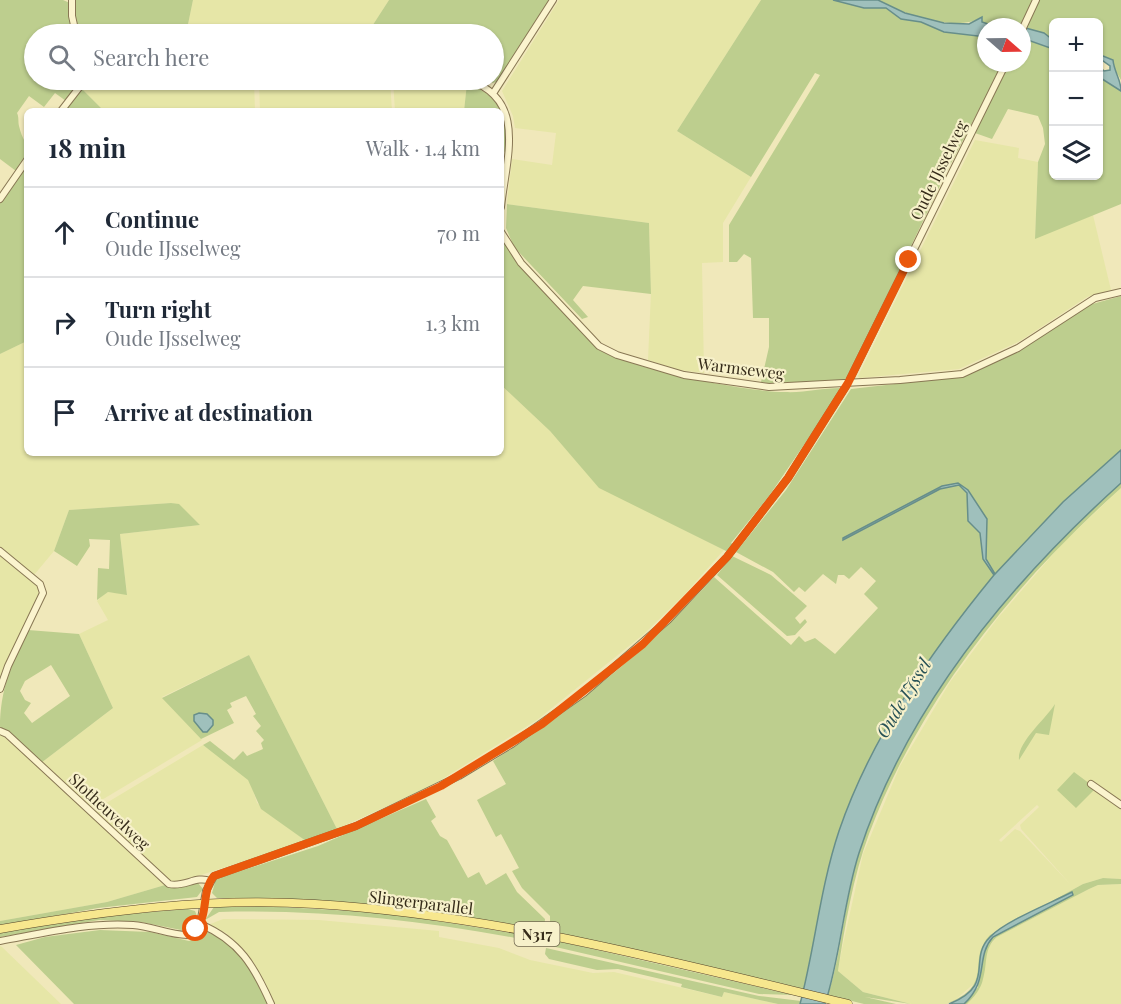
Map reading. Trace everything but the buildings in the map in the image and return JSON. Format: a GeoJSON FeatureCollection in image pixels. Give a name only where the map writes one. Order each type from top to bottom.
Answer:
{"type":"FeatureCollection","features":[{"type":"Feature","properties":{"kind":"main road","name":"Slingerparallel"},"geometry":{"type":"LineString","coordinates":[[0,929],[139,908],[205,904],[314,904],[456,918],[548,936],[848,1004]]}},
{"type":"Feature","properties":{"kind":"street"},"geometry":{"type":"LineString","coordinates":[[72,0],[74,24]]}},
{"type":"Feature","properties":{"kind":"street"},"geometry":{"type":"LineString","coordinates":[[504,76],[553,0]]}},
{"type":"Feature","properties":{"kind":"street"},"geometry":{"type":"LineString","coordinates":[[1028,18],[1036,0]]}},
{"type":"Feature","properties":{"kind":"street","name":"Oude IJsselweg"},"geometry":{"type":"LineString","coordinates":[[210,881],[220,873],[356,826],[441,786],[512,744],[584,693],[668,620],[731,552],[788,478],[848,383],[1002,72]]}},
{"type":"Feature","properties":{"kind":"street"},"geometry":{"type":"LineString","coordinates":[[64,108],[78,90]]}},
{"type":"Feature","properties":{"kind":"street"},"geometry":{"type":"LineString","coordinates":[[490,90],[494,92],[503,108]]}},
{"type":"Feature","properties":{"kind":"street"},"geometry":{"type":"LineString","coordinates":[[504,111],[509,120],[504,174]]}},
{"type":"Feature","properties":{"kind":"street"},"geometry":{"type":"LineString","coordinates":[[0,199],[24,164]]}},
{"type":"Feature","properties":{"kind":"street","name":"Warmseweg"},"geometry":{"type":"LineString","coordinates":[[504,237],[521,263],[591,339],[617,355],[684,375],[769,387],[962,374],[1025,344],[1062,317],[1095,298],[1121,292]]}},
{"type":"Feature","properties":{"kind":"street"},"geometry":{"type":"LineString","coordinates":[[0,551],[40,585],[43,593],[12,656],[0,690]]}},
{"type":"Feature","properties":{"kind":"street","name":"Slotheuvelweg"},"geometry":{"type":"LineString","coordinates":[[0,731],[7,734],[169,884],[179,885],[198,879],[210,881]]}},
{"type":"Feature","properties":{"kind":"street"},"geometry":{"type":"LineString","coordinates":[[1090,784],[1121,805]]}},
{"type":"Feature","properties":{"kind":"street"},"geometry":{"type":"LineString","coordinates":[[0,941],[73,928],[117,924],[146,926],[187,935],[200,924],[210,881]]}},
{"type":"Feature","properties":{"kind":"street"},"geometry":{"type":"LineString","coordinates":[[200,924],[221,933],[241,951],[260,978],[270,1004]]}},
{"type":"Feature","properties":{"kind":"green space"},"geometry":{"type":"Polygon","coordinates":[[[0,0],[63,0],[70,3],[73,24],[24,24],[24,90],[75,90],[66,101],[55,93],[44,107],[29,96],[17,113],[24,140],[24,160],[16,171],[0,159],[0,0]]]}},
{"type":"Feature","properties":{"kind":"green space"},"geometry":{"type":"Polygon","coordinates":[[[76,0],[193,0],[188,24],[77,24],[76,0]]]}},
{"type":"Feature","properties":{"kind":"green space"},"geometry":{"type":"Polygon","coordinates":[[[193,0],[389,0],[373,24],[188,24],[193,0]]]}},
{"type":"Feature","properties":{"kind":"green space"},"geometry":{"type":"Polygon","coordinates":[[[389,0],[549,0],[504,71],[504,24],[373,24],[389,0]]]}},
{"type":"Feature","properties":{"kind":"green space"},"geometry":{"type":"Polygon","coordinates":[[[559,0],[761,0],[677,131],[751,177],[723,223],[723,262],[702,263],[704,373],[679,370],[648,360],[651,292],[649,223],[507,204],[512,159],[552,165],[556,133],[515,128],[513,116],[502,91],[559,0]]]}},
{"type":"Feature","properties":{"kind":"green space"},"geometry":{"type":"Polygon","coordinates":[[[761,0],[833,0],[864,8],[886,8],[901,19],[921,22],[944,32],[977,36],[977,72],[998,72],[948,169],[848,377],[843,380],[781,385],[761,382],[769,347],[769,318],[753,318],[751,258],[744,254],[737,262],[729,262],[729,225],[820,75],[815,73],[751,177],[677,131],[761,0]]]}},
{"type":"Feature","properties":{"kind":"green space"},"geometry":{"type":"Polygon","coordinates":[[[878,0],[1034,0],[1024,18],[982,17],[959,23],[930,20],[878,0]]]}},
{"type":"Feature","properties":{"kind":"green space"},"geometry":{"type":"Polygon","coordinates":[[[1039,0],[1121,0],[1121,80],[1114,68],[1113,60],[1103,56],[1103,18],[1049,18],[1049,37],[1031,30],[1030,18],[1039,0]]]}},
{"type":"Feature","properties":{"kind":"green space"},"geometry":{"type":"Polygon","coordinates":[[[1031,41],[1049,48],[1049,180],[1103,180],[1103,80],[1121,91],[1121,204],[1035,239],[1038,162],[1045,144],[1043,128],[1038,116],[1008,109],[992,139],[975,133],[1004,72],[1031,72],[1031,41]]]}},
{"type":"Feature","properties":{"kind":"green space"},"geometry":{"type":"Polygon","coordinates":[[[83,90],[254,90],[255,108],[101,108],[83,90]]]}},
{"type":"Feature","properties":{"kind":"green space"},"geometry":{"type":"Polygon","coordinates":[[[83,90],[101,108],[66,108],[83,90]]]}},
{"type":"Feature","properties":{"kind":"green space"},"geometry":{"type":"Polygon","coordinates":[[[259,90],[391,90],[392,108],[260,108],[259,90]]]}},
{"type":"Feature","properties":{"kind":"green space"},"geometry":{"type":"Polygon","coordinates":[[[394,90],[466,90],[464,108],[395,108],[394,90]]]}},
{"type":"Feature","properties":{"kind":"green space"},"geometry":{"type":"Polygon","coordinates":[[[466,90],[480,90],[490,96],[501,108],[464,108],[466,90]]]}},
{"type":"Feature","properties":{"kind":"green space"},"geometry":{"type":"Polygon","coordinates":[[[504,114],[506,126],[506,152],[504,152],[504,114]]]}},
{"type":"Feature","properties":{"kind":"green space"},"geometry":{"type":"Polygon","coordinates":[[[975,140],[1019,148],[1018,158],[1038,162],[1035,238],[1093,215],[1111,290],[1087,297],[1020,341],[959,369],[859,378],[858,376],[975,140]]]}},
{"type":"Feature","properties":{"kind":"green space"},"geometry":{"type":"Polygon","coordinates":[[[24,168],[24,342],[0,354],[0,202],[24,168]]]}},
{"type":"Feature","properties":{"kind":"green space"},"geometry":{"type":"Polygon","coordinates":[[[507,204],[649,223],[651,294],[583,286],[573,300],[588,317],[582,319],[514,247],[506,228],[507,204]]]}},
{"type":"Feature","properties":{"kind":"green space"},"geometry":{"type":"Polygon","coordinates":[[[504,242],[519,262],[598,348],[613,356],[660,371],[744,388],[792,392],[840,388],[838,395],[769,496],[731,543],[734,545],[728,552],[599,488],[550,431],[504,388],[504,242]]]}},
{"type":"Feature","properties":{"kind":"green space"},"geometry":{"type":"Polygon","coordinates":[[[1121,296],[1121,450],[1049,518],[983,590],[952,629],[898,711],[859,784],[842,824],[824,892],[804,989],[550,933],[550,916],[522,888],[512,871],[519,868],[501,834],[496,837],[477,800],[506,784],[493,761],[553,720],[610,676],[664,629],[714,577],[791,645],[799,636],[805,642],[815,638],[835,654],[878,608],[864,594],[876,581],[861,567],[849,579],[844,575],[838,575],[836,584],[823,574],[805,592],[799,587],[794,592],[773,572],[736,552],[786,490],[851,389],[965,376],[1021,350],[1089,305],[1121,296]]]}},
{"type":"Feature","properties":{"kind":"green space"},"geometry":{"type":"Polygon","coordinates":[[[24,342],[24,456],[504,456],[504,388],[550,431],[599,487],[724,550],[684,595],[644,634],[537,720],[431,786],[337,829],[249,655],[162,697],[202,740],[90,807],[41,763],[113,708],[79,634],[108,620],[97,601],[103,595],[108,592],[127,594],[120,534],[200,525],[179,505],[171,503],[69,510],[54,551],[34,575],[0,548],[0,354],[24,342]]]}},
{"type":"Feature","properties":{"kind":"green space"},"geometry":{"type":"Polygon","coordinates":[[[1121,483],[1121,488],[1044,563],[974,646],[943,690],[915,737],[890,785],[869,834],[854,884],[838,971],[863,992],[911,1004],[865,997],[896,1004],[864,1004],[828,995],[859,853],[879,799],[904,748],[933,698],[1001,606],[1039,563],[1121,483]]]}},
{"type":"Feature","properties":{"kind":"green space"},"geometry":{"type":"Polygon","coordinates":[[[1121,488],[1121,803],[1094,789],[1121,808],[1121,879],[1103,878],[1083,884],[994,932],[982,945],[977,981],[954,1001],[946,1004],[911,1004],[863,992],[838,971],[863,854],[900,766],[950,682],[997,619],[1061,545],[1121,488]],[[1037,805],[999,840],[1001,842],[1015,829],[1020,831],[1071,885],[1021,829],[1020,825],[1039,807],[1037,805]]]}},
{"type":"Feature","properties":{"kind":"green space"},"geometry":{"type":"Polygon","coordinates":[[[179,504],[200,525],[120,534],[127,595],[108,592],[97,600],[98,568],[109,569],[110,540],[89,539],[90,546],[77,566],[54,551],[69,510],[179,504]]]}},
{"type":"Feature","properties":{"kind":"green space"},"geometry":{"type":"Polygon","coordinates":[[[0,555],[35,583],[40,592],[0,682],[0,555]]]}},
{"type":"Feature","properties":{"kind":"green space"},"geometry":{"type":"Polygon","coordinates":[[[732,556],[771,575],[807,606],[795,618],[800,624],[805,619],[807,622],[795,635],[787,636],[717,575],[732,556]]]}},
{"type":"Feature","properties":{"kind":"green space"},"geometry":{"type":"Polygon","coordinates":[[[28,630],[79,634],[113,708],[41,763],[0,727],[4,689],[28,630]],[[51,665],[25,681],[20,691],[25,700],[31,703],[24,713],[32,723],[70,696],[51,665]]]}},
{"type":"Feature","properties":{"kind":"green space"},"geometry":{"type":"Polygon","coordinates":[[[249,655],[337,829],[306,841],[261,809],[248,780],[203,745],[210,741],[234,760],[243,751],[247,756],[263,749],[261,743],[264,740],[256,731],[261,726],[253,716],[256,714],[246,696],[230,703],[232,707],[227,710],[234,723],[201,739],[162,698],[249,655]]]}},
{"type":"Feature","properties":{"kind":"green space"},"geometry":{"type":"Polygon","coordinates":[[[1055,704],[1049,735],[1036,733],[1019,760],[1027,738],[1055,704]]]}},
{"type":"Feature","properties":{"kind":"green space"},"geometry":{"type":"Polygon","coordinates":[[[0,734],[165,885],[107,902],[0,921],[0,734]]]}},
{"type":"Feature","properties":{"kind":"green space"},"geometry":{"type":"Polygon","coordinates":[[[203,745],[244,775],[251,783],[257,803],[306,841],[176,883],[171,882],[93,811],[203,745]]]}},
{"type":"Feature","properties":{"kind":"green space"},"geometry":{"type":"Polygon","coordinates":[[[1074,772],[1121,808],[1094,790],[1076,808],[1057,790],[1074,772]]]}},
{"type":"Feature","properties":{"kind":"green space"},"geometry":{"type":"Polygon","coordinates":[[[426,799],[436,817],[431,821],[440,836],[447,840],[468,878],[479,872],[486,885],[506,873],[517,892],[545,919],[544,932],[463,917],[381,906],[258,898],[217,898],[212,893],[216,879],[318,846],[426,799]]]}},
{"type":"Feature","properties":{"kind":"green space"},"geometry":{"type":"Polygon","coordinates":[[[1103,878],[1121,879],[1121,884],[1098,885],[997,937],[990,946],[982,983],[975,996],[964,1004],[978,987],[977,985],[961,998],[946,1004],[962,996],[971,988],[976,980],[983,945],[990,935],[1083,884],[1103,878]]]}},
{"type":"Feature","properties":{"kind":"green space"},"geometry":{"type":"Polygon","coordinates":[[[198,883],[203,889],[197,897],[98,908],[0,926],[0,921],[107,902],[165,885],[175,888],[198,883]]]}},
{"type":"Feature","properties":{"kind":"green space"},"geometry":{"type":"Polygon","coordinates":[[[1121,884],[1121,1004],[967,1004],[980,988],[987,949],[997,937],[1098,885],[1121,884]]]}},
{"type":"Feature","properties":{"kind":"green space"},"geometry":{"type":"Polygon","coordinates":[[[263,906],[388,913],[543,938],[542,943],[422,923],[341,915],[219,912],[205,920],[214,907],[263,906]]]}},
{"type":"Feature","properties":{"kind":"green space"},"geometry":{"type":"Polygon","coordinates":[[[188,909],[195,911],[197,916],[192,928],[186,931],[141,922],[99,920],[0,937],[0,933],[92,917],[188,909]]]}},
{"type":"Feature","properties":{"kind":"green space"},"geometry":{"type":"Polygon","coordinates":[[[223,919],[319,920],[439,931],[439,937],[499,948],[530,960],[593,973],[614,972],[722,997],[724,992],[778,1004],[274,1004],[265,982],[248,956],[226,933],[208,925],[223,919]]]}},
{"type":"Feature","properties":{"kind":"green space"},"geometry":{"type":"Polygon","coordinates":[[[100,930],[150,932],[189,941],[204,931],[216,936],[227,942],[244,960],[268,1004],[74,1004],[16,945],[45,937],[100,930]]]}},
{"type":"Feature","properties":{"kind":"green space"},"geometry":{"type":"Polygon","coordinates":[[[549,939],[793,995],[759,994],[547,945],[549,939]]]}},
{"type":"Feature","properties":{"kind":"green space"},"geometry":{"type":"Polygon","coordinates":[[[0,946],[2,947],[61,1004],[0,1004],[0,946]]]}},
{"type":"Feature","properties":{"kind":"green space"},"geometry":{"type":"Polygon","coordinates":[[[546,948],[759,996],[801,1001],[800,1004],[778,1004],[724,992],[722,997],[681,987],[682,984],[618,969],[597,970],[549,959],[545,954],[546,948]]]}},
{"type":"Feature","properties":{"kind":"water"},"geometry":{"type":"Polygon","coordinates":[[[833,0],[878,0],[905,13],[944,23],[969,24],[977,20],[977,36],[944,32],[921,22],[901,19],[886,8],[864,8],[833,0]]]}},
{"type":"Feature","properties":{"kind":"water"},"geometry":{"type":"Polygon","coordinates":[[[1031,29],[1049,37],[1049,48],[1031,41],[1031,29]]]}},
{"type":"Feature","properties":{"kind":"water"},"geometry":{"type":"Polygon","coordinates":[[[1103,56],[1113,60],[1121,91],[1103,80],[1103,70],[1110,70],[1110,66],[1103,61],[1103,56]]]}},
{"type":"Feature","properties":{"kind":"water"},"geometry":{"type":"Polygon","coordinates":[[[1121,450],[1121,483],[1039,563],[1001,606],[933,699],[904,748],[879,800],[859,853],[825,1004],[800,1004],[832,852],[852,796],[885,729],[905,697],[948,634],[994,575],[983,559],[980,533],[968,521],[967,493],[959,485],[940,489],[843,540],[843,538],[942,486],[958,483],[968,490],[987,519],[986,559],[995,574],[1063,502],[1121,450]]]}},
{"type":"Feature","properties":{"kind":"water"},"geometry":{"type":"Polygon","coordinates":[[[207,714],[213,720],[213,725],[207,732],[203,732],[194,721],[194,715],[207,714]]]}},
{"type":"Feature","properties":{"kind":"water"},"geometry":{"type":"Polygon","coordinates":[[[1072,892],[1073,895],[993,937],[985,953],[980,978],[972,995],[964,1004],[949,1004],[964,997],[977,981],[981,954],[990,937],[1017,919],[1072,892]]]}},
{"type":"Feature","properties":{"kind":"route"},"geometry":{"type":"LineString","coordinates":[[196,929],[200,924],[206,891],[214,876],[317,842],[391,811],[441,786],[542,724],[643,644],[714,572],[759,518],[788,478],[848,383],[909,260]]}},
{"type":"Feature","properties":{"kind":"water label","name":"Oude IJssel"},"geometry":{"type":"Point","coordinates":[903,698]}}]}
